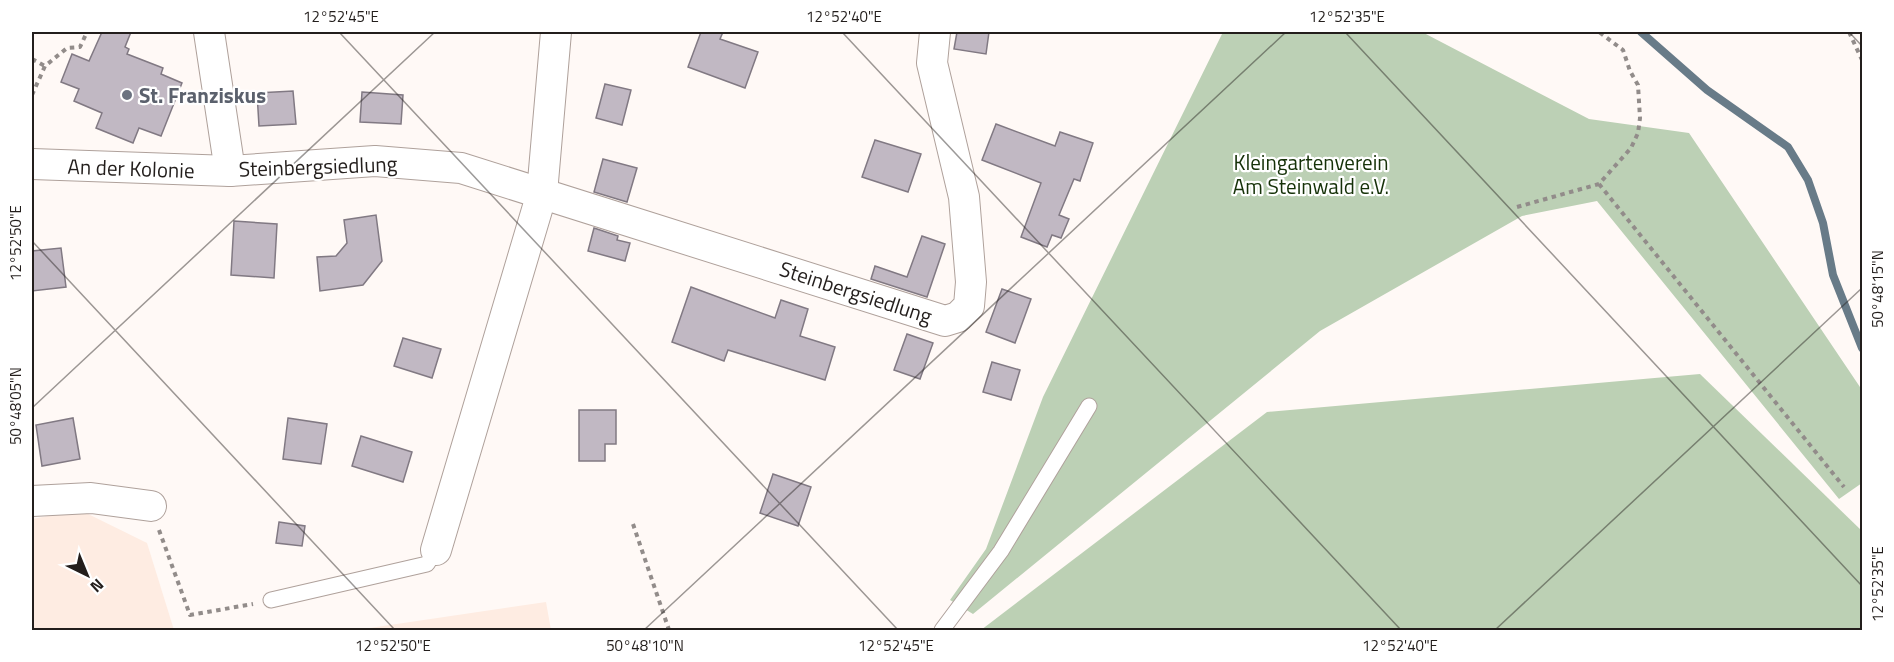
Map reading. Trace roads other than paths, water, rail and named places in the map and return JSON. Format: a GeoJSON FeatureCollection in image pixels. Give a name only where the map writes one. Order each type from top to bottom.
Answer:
{"type":"FeatureCollection","features":[{"type":"Feature","properties":{"kind":"street","name":"Steinbergsiedlung"},"geometry":{"type":"LineString","coordinates":[[209,32],[230,171],[375,161],[461,168],[945,321],[958,317],[969,306],[971,282],[964,197],[932,63],[935,32]]}},
{"type":"Feature","properties":{"kind":"street"},"geometry":{"type":"LineString","coordinates":[[436,550],[542,193],[556,32]]}},
{"type":"Feature","properties":{"kind":"street","name":"An der Kolonie"},"geometry":{"type":"LineString","coordinates":[[32,164],[230,171]]}},
{"type":"Feature","properties":{"kind":"street"},"geometry":{"type":"LineString","coordinates":[[32,501],[91,498],[151,506]]}},
{"type":"Feature","properties":{"kind":"lane"},"geometry":{"type":"LineString","coordinates":[[942,630],[1001,551],[1089,406]]}},
{"type":"Feature","properties":{"kind":"lane"},"geometry":{"type":"LineString","coordinates":[[271,600],[427,564],[436,550]]}},
{"type":"Feature","properties":{"kind":"waterway"},"geometry":{"type":"LineString","coordinates":[[1641,32],[1707,90],[1788,147],[1808,180],[1823,223],[1833,275],[1862,348]]}},
{"type":"Feature","properties":{"kind":"place","name":"St. Franziskus"},"geometry":{"type":"Point","coordinates":[127,95]}},
{"type":"Feature","properties":{"kind":"park label","name":"Kleingartenverein Am Steinwald e.V."},"geometry":{"type":"Point","coordinates":[1311,174]}}]}
